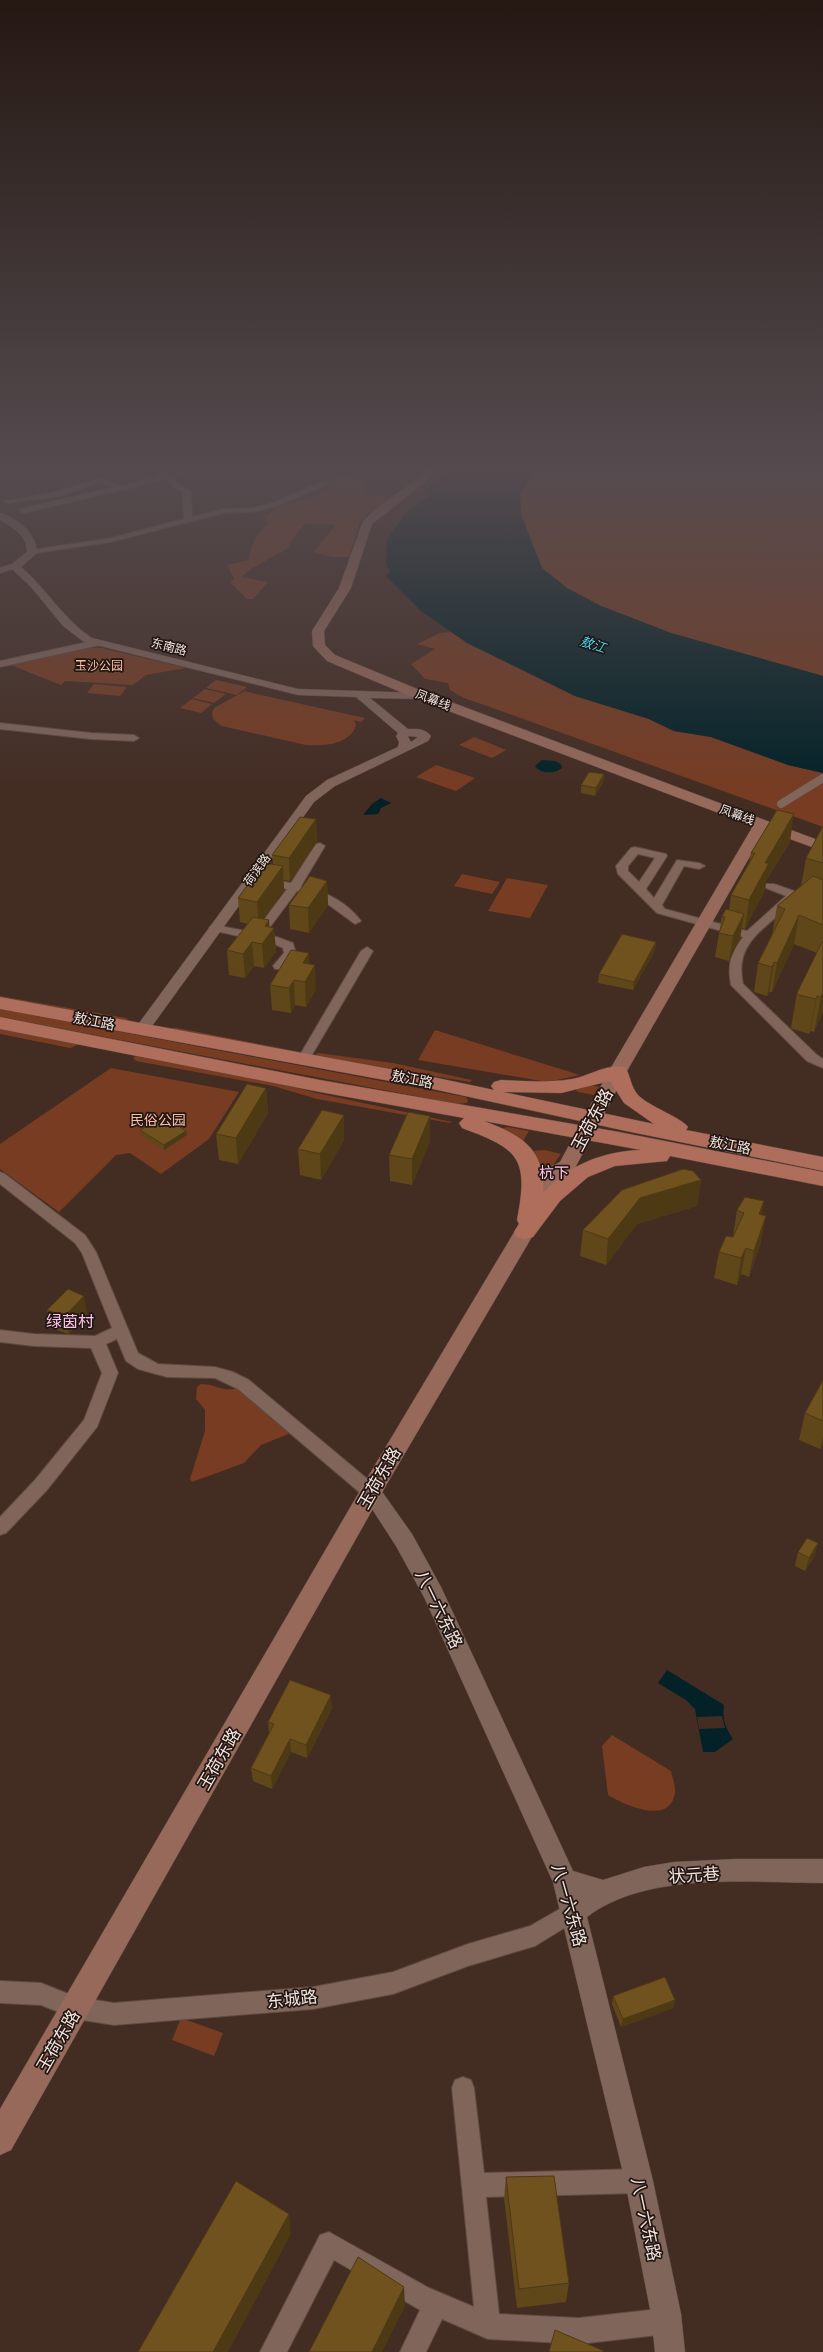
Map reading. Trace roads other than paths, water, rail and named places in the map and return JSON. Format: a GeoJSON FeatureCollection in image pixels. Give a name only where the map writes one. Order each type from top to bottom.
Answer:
{"type":"FeatureCollection","features":[{"type":"Feature","properties":{"kind":"main road","name":"凤幕线"},"geometry":{"type":"LineString","coordinates":[[349,576],[345,588],[318,635],[320,646],[331,658],[422,696],[823,847]]}},
{"type":"Feature","properties":{"kind":"main road","name":"玉荷东路"},"geometry":{"type":"LineString","coordinates":[[571,1170],[589,1125],[618,1071],[706,922],[761,824]]}},
{"type":"Feature","properties":{"kind":"main road","name":"敖江路"},"geometry":{"type":"LineString","coordinates":[[0,1004],[478,1092],[589,1125]]}},
{"type":"Feature","properties":{"kind":"main road","name":"敖江路"},"geometry":{"type":"LineString","coordinates":[[0,1023],[415,1104],[465,1112],[589,1125],[738,1154],[823,1164]]}},
{"type":"Feature","properties":{"kind":"main road"},"geometry":{"type":"LineString","coordinates":[[428,1082],[549,1089],[578,1085],[618,1071],[621,1086],[629,1097],[651,1114],[738,1154]]}},
{"type":"Feature","properties":{"kind":"main road"},"geometry":{"type":"LineString","coordinates":[[465,1112],[477,1112],[486,1108],[489,1102],[486,1096],[478,1092]]}},
{"type":"Feature","properties":{"kind":"main road"},"geometry":{"type":"LineString","coordinates":[[415,1104],[494,1132],[516,1143],[528,1155],[532,1169],[534,1193],[525,1232]]}},
{"type":"Feature","properties":{"kind":"main road"},"geometry":{"type":"LineString","coordinates":[[525,1232],[571,1170],[634,1156],[738,1154]]}},
{"type":"Feature","properties":{"kind":"main road","name":"敖江路"},"geometry":{"type":"LineString","coordinates":[[738,1154],[823,1179]]}},
{"type":"Feature","properties":{"kind":"main road","name":"玉荷东路"},"geometry":{"type":"LineString","coordinates":[[0,2139],[371,1492],[525,1232]]}},
{"type":"Feature","properties":{"kind":"street","name":"东南路"},"geometry":{"type":"LineString","coordinates":[[25,576],[30,580],[54,612],[76,633],[97,643],[294,691],[360,695],[422,696]]}},
{"type":"Feature","properties":{"kind":"street"},"geometry":{"type":"LineString","coordinates":[[0,664],[97,643]]}},
{"type":"Feature","properties":{"kind":"street"},"geometry":{"type":"LineString","coordinates":[[360,695],[405,733],[402,736],[405,742],[404,747]]}},
{"type":"Feature","properties":{"kind":"street"},"geometry":{"type":"LineString","coordinates":[[0,726],[91,736],[134,738]]}},
{"type":"Feature","properties":{"kind":"street","name":"荷滨路"},"geometry":{"type":"LineString","coordinates":[[142,1030],[250,879],[313,796],[332,783],[404,747],[413,745],[426,737],[419,732],[405,733]]}},
{"type":"Feature","properties":{"kind":"street"},"geometry":{"type":"LineString","coordinates":[[781,804],[823,778]]}},
{"type":"Feature","properties":{"kind":"street"},"geometry":{"type":"LineString","coordinates":[[266,925],[294,887],[320,846]]}},
{"type":"Feature","properties":{"kind":"street"},"geometry":{"type":"LineString","coordinates":[[640,888],[662,856],[634,850],[622,866],[622,872],[662,911],[750,935]]}},
{"type":"Feature","properties":{"kind":"street"},"geometry":{"type":"LineString","coordinates":[[656,905],[681,862],[698,866]]}},
{"type":"Feature","properties":{"kind":"street"},"geometry":{"type":"LineString","coordinates":[[250,879],[294,887],[328,897],[339,905],[355,921]]}},
{"type":"Feature","properties":{"kind":"street"},"geometry":{"type":"LineString","coordinates":[[646,879],[669,884]]}},
{"type":"Feature","properties":{"kind":"street"},"geometry":{"type":"LineString","coordinates":[[770,886],[823,904]]}},
{"type":"Feature","properties":{"kind":"street"},"geometry":{"type":"LineString","coordinates":[[794,894],[750,935],[733,964],[733,974],[737,985],[812,1058],[823,1064]]}},
{"type":"Feature","properties":{"kind":"street"},"geometry":{"type":"LineString","coordinates":[[776,910],[790,916]]}},
{"type":"Feature","properties":{"kind":"street"},"geometry":{"type":"LineString","coordinates":[[215,928],[277,941],[289,946],[290,954],[279,966]]}},
{"type":"Feature","properties":{"kind":"street"},"geometry":{"type":"LineString","coordinates":[[303,1060],[367,951]]}},
{"type":"Feature","properties":{"kind":"street"},"geometry":{"type":"LineString","coordinates":[[0,1177],[44,1214],[80,1239],[89,1252],[120,1331],[132,1357],[140,1364],[170,1373],[208,1373],[227,1376],[252,1391],[371,1492]]}},
{"type":"Feature","properties":{"kind":"street"},"geometry":{"type":"LineString","coordinates":[[0,1336],[34,1340],[97,1342],[120,1331]]}},
{"type":"Feature","properties":{"kind":"street"},"geometry":{"type":"LineString","coordinates":[[0,1528],[41,1484],[91,1423],[110,1373],[97,1342]]}},
{"type":"Feature","properties":{"kind":"street","name":"八一六东路"},"geometry":{"type":"LineString","coordinates":[[371,1492],[404,1540],[433,1594],[565,1881],[639,2181],[667,2321],[670,2352]]}},
{"type":"Feature","properties":{"kind":"street","name":"状元巷"},"geometry":{"type":"LineString","coordinates":[[572,1912],[592,1898],[604,1893],[637,1882],[683,1874],[823,1871]]}},
{"type":"Feature","properties":{"kind":"street"},"geometry":{"type":"LineString","coordinates":[[565,1881],[604,1893]]}},
{"type":"Feature","properties":{"kind":"street","name":"东城路"},"geometry":{"type":"LineString","coordinates":[[0,1992],[41,1994],[76,2008],[114,2014],[285,2000],[374,1988],[393,1983],[468,1955],[535,1935],[572,1912]]}},
{"type":"Feature","properties":{"kind":"street"},"geometry":{"type":"LineString","coordinates":[[463,2088],[488,2326]]}},
{"type":"Feature","properties":{"kind":"street"},"geometry":{"type":"LineString","coordinates":[[473,2185],[639,2181]]}},
{"type":"Feature","properties":{"kind":"street"},"geometry":{"type":"LineString","coordinates":[[273,2352],[329,2244],[436,2303],[488,2326],[579,2331],[667,2321]]}},
{"type":"Feature","properties":{"kind":"street"},"geometry":{"type":"LineString","coordinates":[[413,2352],[436,2303]]}},
{"type":"Feature","properties":{"kind":"water","name":"敖江"},"geometry":{"type":"Polygon","coordinates":[[[386,576],[552,576],[567,588],[601,606],[671,633],[823,676],[823,773],[788,765],[711,737],[674,731],[649,719],[575,696],[467,643],[421,611],[386,576]]]}},
{"type":"Feature","properties":{"kind":"water"},"geometry":{"type":"Polygon","coordinates":[[[542,760],[555,761],[561,764],[562,768],[552,772],[540,771],[535,766],[542,760]]]}},
{"type":"Feature","properties":{"kind":"water"},"geometry":{"type":"Polygon","coordinates":[[[381,798],[391,803],[381,808],[378,814],[363,815],[372,804],[381,798]]]}},
{"type":"Feature","properties":{"kind":"water"},"geometry":{"type":"Polygon","coordinates":[[[667,1670],[724,1705],[723,1715],[725,1723],[733,1739],[715,1752],[703,1752],[695,1709],[686,1700],[658,1683],[667,1670]]]}},
{"type":"Feature","properties":{"kind":"district","name":"杭下"},"geometry":{"type":"Point","coordinates":[554,1173]}},
{"type":"Feature","properties":{"kind":"district","name":"绿茵村"},"geometry":{"type":"Point","coordinates":[70,1321]}},
{"type":"Feature","properties":{"kind":"park label","name":"玉沙公园"},"geometry":{"type":"Point","coordinates":[99,666]}},
{"type":"Feature","properties":{"kind":"park label","name":"民俗公园"},"geometry":{"type":"Point","coordinates":[158,1120]}}]}
